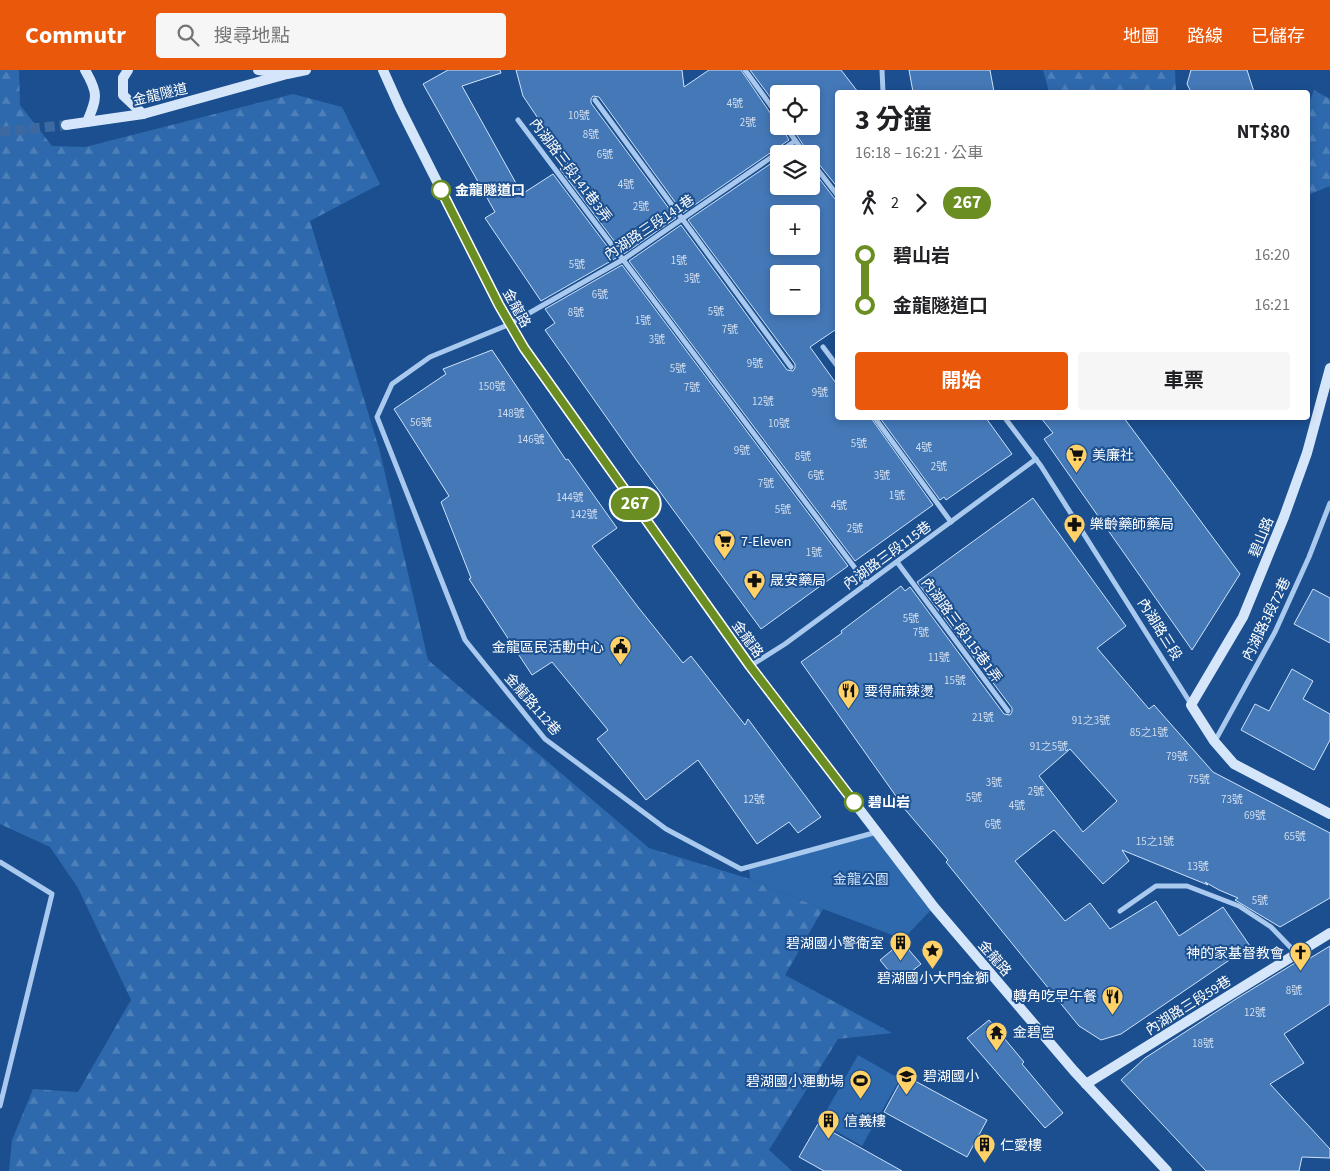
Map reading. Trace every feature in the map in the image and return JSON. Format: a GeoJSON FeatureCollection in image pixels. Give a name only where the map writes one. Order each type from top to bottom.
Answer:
{"type":"FeatureCollection","features":[{"type":"Feature","properties":{"kind":"street"},"geometry":{"type":"LineString","coordinates":[[85,70],[93,83],[96,101],[87,122]]}},
{"type":"Feature","properties":{"kind":"street"},"geometry":{"type":"LineString","coordinates":[[128,70],[123,78],[123,94],[142,114]]}},
{"type":"Feature","properties":{"kind":"street","name":"金龍隧道"},"geometry":{"type":"LineString","coordinates":[[258,70],[287,74]]}},
{"type":"Feature","properties":{"kind":"street","name":"金龍隧道"},"geometry":{"type":"LineString","coordinates":[[66,125],[142,114],[306,70]]}},
{"type":"Feature","properties":{"kind":"street","name":"金龍路"},"geometry":{"type":"LineString","coordinates":[[383,70],[404,116],[510,324],[530,356],[750,666],[934,907],[1086,1084],[1167,1171]]}},
{"type":"Feature","properties":{"kind":"street"},"geometry":{"type":"LineString","coordinates":[[745,70],[770,105]]}},
{"type":"Feature","properties":{"kind":"street"},"geometry":{"type":"LineString","coordinates":[[882,70],[882,90]]}},
{"type":"Feature","properties":{"kind":"street"},"geometry":{"type":"LineString","coordinates":[[595,100],[790,367]]}},
{"type":"Feature","properties":{"kind":"street","name":"內湖路三段141巷3弄"},"geometry":{"type":"LineString","coordinates":[[518,120],[624,258],[867,584]]}},
{"type":"Feature","properties":{"kind":"street"},"geometry":{"type":"LineString","coordinates":[[791,135],[799,145]]}},
{"type":"Feature","properties":{"kind":"street","name":"內湖路三段141巷"},"geometry":{"type":"LineString","coordinates":[[510,324],[624,258],[795,140]]}},
{"type":"Feature","properties":{"kind":"street"},"geometry":{"type":"LineString","coordinates":[[820,173],[835,192]]}},
{"type":"Feature","properties":{"kind":"street","name":"金龍路112巷"},"geometry":{"type":"LineString","coordinates":[[510,324],[430,357],[392,384],[377,417],[465,640],[545,739],[666,829],[741,870],[878,832]]}},
{"type":"Feature","properties":{"kind":"street"},"geometry":{"type":"LineString","coordinates":[[823,347],[835,363]]}},
{"type":"Feature","properties":{"kind":"street","name":"碧山路"},"geometry":{"type":"LineString","coordinates":[[1191,705],[1243,617],[1284,517],[1306,453],[1330,368]]}},
{"type":"Feature","properties":{"kind":"street"},"geometry":{"type":"LineString","coordinates":[[876,420],[951,522]]}},
{"type":"Feature","properties":{"kind":"street","name":"內湖路三段"},"geometry":{"type":"LineString","coordinates":[[1007,420],[1036,459],[1214,741],[1234,764],[1330,814]]}},
{"type":"Feature","properties":{"kind":"street","name":"內湖路三段115巷"},"geometry":{"type":"LineString","coordinates":[[750,666],[785,644],[1036,459]]}},
{"type":"Feature","properties":{"kind":"street","name":"內湖路3段72巷"},"geometry":{"type":"LineString","coordinates":[[1214,741],[1275,632],[1309,557],[1330,503]]}},
{"type":"Feature","properties":{"kind":"street","name":"內湖路三段115巷1弄"},"geometry":{"type":"LineString","coordinates":[[898,562],[1008,711]]}},
{"type":"Feature","properties":{"kind":"street"},"geometry":{"type":"LineString","coordinates":[[0,862],[52,894],[0,1106]]}},
{"type":"Feature","properties":{"kind":"street"},"geometry":{"type":"LineString","coordinates":[[1120,911],[1156,886],[1187,886],[1239,906],[1271,927],[1296,953]]}},
{"type":"Feature","properties":{"kind":"street","name":"內湖路三段59巷"},"geometry":{"type":"LineString","coordinates":[[1086,1084],[1330,932]]}},
{"type":"Feature","properties":{"kind":"green space"},"geometry":{"type":"Polygon","coordinates":[[[0,70],[19,70],[20,105],[52,146],[85,147],[293,94],[342,107],[380,184],[310,221],[380,452],[428,660],[649,848],[750,879],[823,909],[785,975],[892,1033],[838,1039],[769,1150],[792,1171],[9,1171],[12,1140],[33,1089],[78,1092],[131,1000],[78,888],[50,847],[0,824],[0,70]]]}},
{"type":"Feature","properties":{"kind":"green space"},"geometry":{"type":"Polygon","coordinates":[[[1043,70],[1175,70],[1176,90],[1048,90],[1043,70]]]}},
{"type":"Feature","properties":{"kind":"green space"},"geometry":{"type":"Polygon","coordinates":[[[1314,90],[1330,99],[1330,186],[1310,194],[1310,101],[1314,90]]]}},
{"type":"Feature","properties":{"kind":"green space","name":"金龍公園"},"geometry":{"type":"Polygon","coordinates":[[[877,832],[934,907],[903,939],[750,879],[749,867],[877,832]]]}},
{"type":"Feature","properties":{"kind":"green space","name":"碧湖國小運動場"},"geometry":{"type":"Polygon","coordinates":[[[858,1055],[900,1079],[862,1146],[820,1122],[858,1055]]]}},
{"type":"Feature","properties":{"kind":"building"},"geometry":{"type":"Polygon","coordinates":[[[448,70],[500,70],[501,73],[462,86],[522,194],[553,174],[616,258],[541,301],[485,218],[495,212],[423,84],[448,70]]]}},
{"type":"Feature","properties":{"kind":"building"},"geometry":{"type":"Polygon","coordinates":[[[516,70],[682,70],[684,87],[709,70],[741,70],[770,113],[770,135],[786,135],[789,140],[782,145],[770,145],[770,153],[683,213],[599,97],[593,96],[591,103],[676,218],[624,254],[560,169],[568,163],[523,96],[516,70]]]}},
{"type":"Feature","properties":{"kind":"building"},"geometry":{"type":"Polygon","coordinates":[[[750,70],[841,70],[856,90],[835,90],[835,184],[820,166],[820,145],[803,145],[797,135],[820,135],[820,85],[770,85],[770,97],[750,70]]]}},
{"type":"Feature","properties":{"kind":"building"},"geometry":{"type":"Polygon","coordinates":[[[909,70],[990,70],[994,90],[913,90],[909,70]]]}},
{"type":"Feature","properties":{"kind":"building"},"geometry":{"type":"Polygon","coordinates":[[[1191,70],[1247,70],[1253,90],[1190,90],[1187,84],[1191,70]]]}},
{"type":"Feature","properties":{"kind":"building"},"geometry":{"type":"Polygon","coordinates":[[[770,164],[770,195],[820,195],[820,180],[835,199],[835,330],[810,347],[835,382],[835,420],[872,420],[933,505],[855,561],[629,261],[681,225],[787,370],[793,371],[795,364],[688,220],[770,164]]]}},
{"type":"Feature","properties":{"kind":"building"},"geometry":{"type":"Polygon","coordinates":[[[622,265],[848,566],[761,629],[635,458],[545,330],[555,323],[545,309],[622,265]]]}},
{"type":"Feature","properties":{"kind":"building"},"geometry":{"type":"Polygon","coordinates":[[[492,350],[566,460],[568,459],[617,528],[592,546],[683,663],[691,656],[745,725],[748,719],[821,817],[798,833],[789,822],[757,844],[698,760],[646,800],[597,739],[608,730],[552,662],[532,675],[469,579],[471,578],[441,502],[449,496],[394,409],[446,374],[443,369],[492,350]]]}},
{"type":"Feature","properties":{"kind":"building"},"geometry":{"type":"Polygon","coordinates":[[[881,420],[987,420],[1012,454],[946,500],[944,497],[940,500],[881,420]]]}},
{"type":"Feature","properties":{"kind":"building"},"geometry":{"type":"Polygon","coordinates":[[[1043,420],[1125,420],[1240,574],[1192,650],[1044,439],[1053,433],[1043,420]]]}},
{"type":"Feature","properties":{"kind":"building"},"geometry":{"type":"Polygon","coordinates":[[[1033,498],[1126,626],[1097,648],[1149,709],[1154,705],[1213,772],[1330,833],[1330,898],[1280,927],[1235,900],[1238,898],[1205,882],[1208,885],[1122,850],[1129,861],[1103,884],[1054,830],[1015,861],[1065,921],[1090,903],[1110,929],[1156,901],[1179,936],[1223,907],[1250,946],[1121,1034],[1101,1040],[1079,1026],[946,862],[948,860],[897,800],[801,662],[842,633],[841,631],[901,586],[905,591],[910,587],[1004,714],[1010,715],[1012,708],[917,582],[1033,498]],[[1070,749],[1039,776],[1083,832],[1117,801],[1070,749]]]}},
{"type":"Feature","properties":{"kind":"building"},"geometry":{"type":"Polygon","coordinates":[[[1313,589],[1330,598],[1330,643],[1294,624],[1313,589]]]}},
{"type":"Feature","properties":{"kind":"building"},"geometry":{"type":"Polygon","coordinates":[[[1292,669],[1313,681],[1303,699],[1330,714],[1330,740],[1314,770],[1241,730],[1255,704],[1269,711],[1292,669]]]}},
{"type":"Feature","properties":{"kind":"building","name":"碧湖國小警衛室"},"geometry":{"type":"Polygon","coordinates":[[[902,942],[921,964],[898,982],[880,960],[902,942]]]}},
{"type":"Feature","properties":{"kind":"building"},"geometry":{"type":"Polygon","coordinates":[[[1330,946],[1330,1004],[1284,1034],[1304,1063],[1270,1084],[1330,1149],[1330,1158],[1302,1157],[1299,1171],[1206,1171],[1121,1080],[1145,1058],[1236,999],[1295,963],[1297,966],[1330,946]]]}},
{"type":"Feature","properties":{"kind":"building"},"geometry":{"type":"Polygon","coordinates":[[[989,1020],[1024,1062],[1022,1064],[1063,1113],[1045,1128],[967,1038],[989,1020]]]}},
{"type":"Feature","properties":{"kind":"building"},"geometry":{"type":"Polygon","coordinates":[[[904,1075],[987,1120],[967,1157],[884,1112],[904,1075]]]}},
{"type":"Feature","properties":{"kind":"building","name":"信義樓"},"geometry":{"type":"Polygon","coordinates":[[[818,1124],[902,1171],[824,1171],[799,1157],[818,1124]]]}},
{"type":"Feature","properties":{"kind":"tunnel"},"geometry":{"type":"LineString","coordinates":[[0,132],[66,125]]}},
{"type":"Feature","properties":{"kind":"bus line","name":"267"},"geometry":{"type":"LineString","coordinates":[[441,190],[499,305],[524,348],[750,666],[854,802]]}},
{"type":"Feature","properties":{"kind":"place","name":"金龍隧道口"},"geometry":{"type":"Point","coordinates":[441,190]}},
{"type":"Feature","properties":{"kind":"place","name":"美廉社"},"geometry":{"type":"Point","coordinates":[1076,474]}},
{"type":"Feature","properties":{"kind":"place","name":"樂齡藥師藥局"},"geometry":{"type":"Point","coordinates":[1074,543]}},
{"type":"Feature","properties":{"kind":"place","name":"7-Eleven"},"geometry":{"type":"Point","coordinates":[725,560]}},
{"type":"Feature","properties":{"kind":"place","name":"晟安藥局"},"geometry":{"type":"Point","coordinates":[754,599]}},
{"type":"Feature","properties":{"kind":"place","name":"金龍區民活動中心"},"geometry":{"type":"Point","coordinates":[620,666]}},
{"type":"Feature","properties":{"kind":"place","name":"要得麻辣燙"},"geometry":{"type":"Point","coordinates":[848,710]}},
{"type":"Feature","properties":{"kind":"place","name":"碧山岩"},"geometry":{"type":"Point","coordinates":[854,802]}},
{"type":"Feature","properties":{"kind":"place","name":"碧湖國小警衛室"},"geometry":{"type":"Point","coordinates":[900,962]}},
{"type":"Feature","properties":{"kind":"place","name":"碧湖國小大門金獅"},"geometry":{"type":"Point","coordinates":[933,969]}},
{"type":"Feature","properties":{"kind":"place","name":"神的家基督教會"},"geometry":{"type":"Point","coordinates":[1300,972]}},
{"type":"Feature","properties":{"kind":"place","name":"轉角吃早午餐"},"geometry":{"type":"Point","coordinates":[1113,1015]}},
{"type":"Feature","properties":{"kind":"place","name":"金碧宮"},"geometry":{"type":"Point","coordinates":[997,1051]}},
{"type":"Feature","properties":{"kind":"place","name":"碧湖國小"},"geometry":{"type":"Point","coordinates":[907,1095]}},
{"type":"Feature","properties":{"kind":"place","name":"碧湖國小運動場"},"geometry":{"type":"Point","coordinates":[860,1100]}},
{"type":"Feature","properties":{"kind":"place","name":"信義樓"},"geometry":{"type":"Point","coordinates":[828,1140]}},
{"type":"Feature","properties":{"kind":"place","name":"仁愛樓"},"geometry":{"type":"Point","coordinates":[984,1164]}}]}
